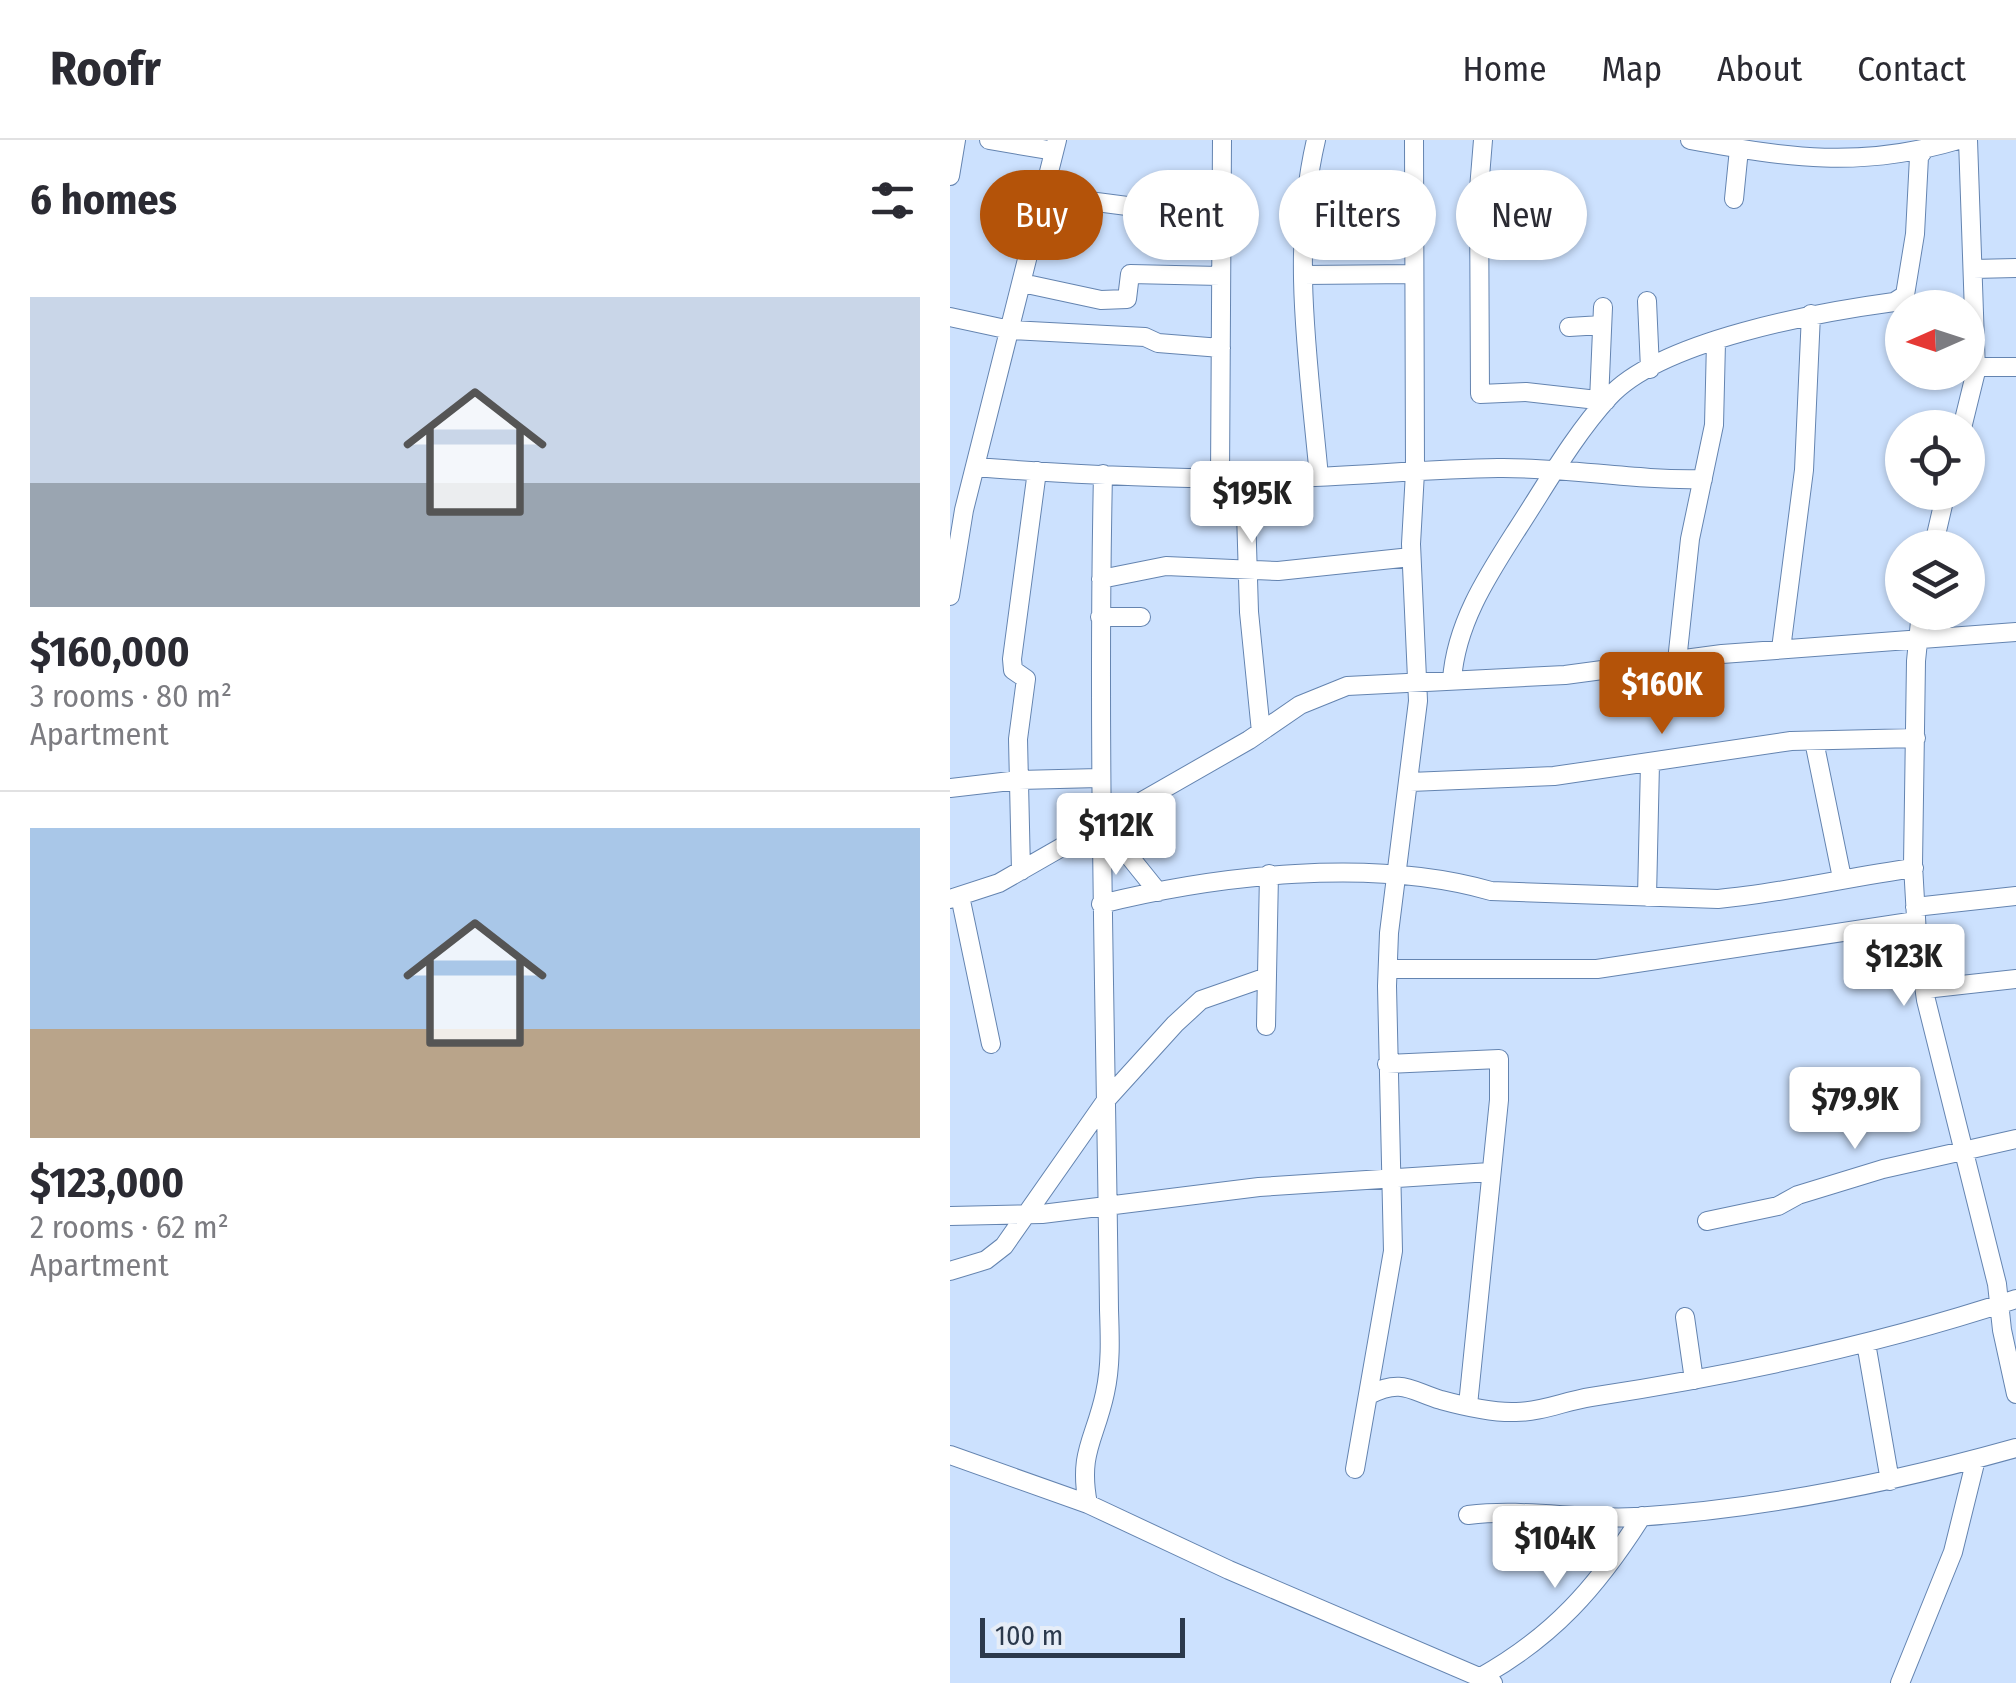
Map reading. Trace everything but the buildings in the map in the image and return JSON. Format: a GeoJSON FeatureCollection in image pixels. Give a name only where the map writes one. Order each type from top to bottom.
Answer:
{"type":"FeatureCollection","features":[{"type":"Feature","properties":{"kind":"street"},"geometry":{"type":"LineString","coordinates":[[950,176],[956,140]]}},
{"type":"Feature","properties":{"kind":"street"},"geometry":{"type":"LineString","coordinates":[[989,140],[1056,145],[1050,170]]}},
{"type":"Feature","properties":{"kind":"street"},"geometry":{"type":"LineString","coordinates":[[1221,170],[1222,140]]}},
{"type":"Feature","properties":{"kind":"street"},"geometry":{"type":"LineString","coordinates":[[1316,140],[1304,216],[1304,275],[1318,477]]}},
{"type":"Feature","properties":{"kind":"street"},"geometry":{"type":"LineString","coordinates":[[1355,1469],[1393,1251],[1388,969],[1410,782],[1417,681],[1411,557],[1415,472],[1414,140]]}},
{"type":"Feature","properties":{"kind":"street"},"geometry":{"type":"LineString","coordinates":[[1483,140],[1479,189],[1480,394],[1526,392],[1603,401]]}},
{"type":"Feature","properties":{"kind":"street"},"geometry":{"type":"LineString","coordinates":[[1690,140],[1834,160],[1873,159],[1958,140]]}},
{"type":"Feature","properties":{"kind":"street"},"geometry":{"type":"LineString","coordinates":[[1968,140],[1973,290]]}},
{"type":"Feature","properties":{"kind":"street"},"geometry":{"type":"LineString","coordinates":[[1734,200],[1740,149]]}},
{"type":"Feature","properties":{"kind":"street"},"geometry":{"type":"LineString","coordinates":[[1452,680],[1454,656],[1473,606],[1603,401],[1650,370],[1768,323],[1894,302],[1906,294],[1915,234],[1919,157],[1924,150]]}},
{"type":"Feature","properties":{"kind":"street"},"geometry":{"type":"LineString","coordinates":[[950,596],[975,467],[1028,260]]}},
{"type":"Feature","properties":{"kind":"street"},"geometry":{"type":"LineString","coordinates":[[1220,260],[1220,478]]}},
{"type":"Feature","properties":{"kind":"street"},"geometry":{"type":"LineString","coordinates":[[1972,270],[2016,268]]}},
{"type":"Feature","properties":{"kind":"street"},"geometry":{"type":"LineString","coordinates":[[1022,283],[1101,300],[1127,299],[1130,274],[1220,276]]}},
{"type":"Feature","properties":{"kind":"street"},"geometry":{"type":"LineString","coordinates":[[1304,275],[1414,274]]}},
{"type":"Feature","properties":{"kind":"street"},"geometry":{"type":"LineString","coordinates":[[1646,301],[1650,370]]}},
{"type":"Feature","properties":{"kind":"street"},"geometry":{"type":"LineString","coordinates":[[1781,649],[1804,470],[1811,314]]}},
{"type":"Feature","properties":{"kind":"street"},"geometry":{"type":"LineString","coordinates":[[1570,327],[1603,316],[1603,401]]}},
{"type":"Feature","properties":{"kind":"street"},"geometry":{"type":"LineString","coordinates":[[950,317],[1010,330],[1145,337],[1158,342],[1222,348]]}},
{"type":"Feature","properties":{"kind":"street"},"geometry":{"type":"LineString","coordinates":[[1677,660],[1690,539],[1714,425],[1716,342]]}},
{"type":"Feature","properties":{"kind":"street"},"geometry":{"type":"LineString","coordinates":[[1985,367],[2016,368]]}},
{"type":"Feature","properties":{"kind":"street"},"geometry":{"type":"LineString","coordinates":[[975,467],[1220,478],[1558,470],[1622,478],[1703,479]]}},
{"type":"Feature","properties":{"kind":"street"},"geometry":{"type":"LineString","coordinates":[[1021,871],[1018,739],[1026,679],[1013,670],[1012,659],[1038,472]]}},
{"type":"Feature","properties":{"kind":"street"},"geometry":{"type":"LineString","coordinates":[[1088,1504],[1084,1460],[1105,1395],[1110,1355],[1108,1099],[1099,831],[1103,474]]}},
{"type":"Feature","properties":{"kind":"street"},"geometry":{"type":"LineString","coordinates":[[1245,478],[1247,570],[1261,732]]}},
{"type":"Feature","properties":{"kind":"street"},"geometry":{"type":"LineString","coordinates":[[1100,580],[1166,566],[1316,570],[1411,557]]}},
{"type":"Feature","properties":{"kind":"street"},"geometry":{"type":"LineString","coordinates":[[1100,617],[1141,617]]}},
{"type":"Feature","properties":{"kind":"street"},"geometry":{"type":"LineString","coordinates":[[1919,630],[1914,868],[1925,989],[2008,1302],[2016,1394]]}},
{"type":"Feature","properties":{"kind":"street"},"geometry":{"type":"LineString","coordinates":[[991,1044],[955,897],[1021,871],[1099,831],[1330,691],[1417,681],[1565,676],[1781,649],[2016,632]]}},
{"type":"Feature","properties":{"kind":"street"},"geometry":{"type":"LineString","coordinates":[[1410,782],[1554,776],[1814,740],[1916,738]]}},
{"type":"Feature","properties":{"kind":"street"},"geometry":{"type":"LineString","coordinates":[[1814,740],[1842,878]]}},
{"type":"Feature","properties":{"kind":"street"},"geometry":{"type":"LineString","coordinates":[[1647,896],[1650,763]]}},
{"type":"Feature","properties":{"kind":"street"},"geometry":{"type":"LineString","coordinates":[[950,788],[1019,780],[1099,778]]}},
{"type":"Feature","properties":{"kind":"street"},"geometry":{"type":"LineString","coordinates":[[1099,831],[1125,851],[1158,892]]}},
{"type":"Feature","properties":{"kind":"street"},"geometry":{"type":"LineString","coordinates":[[1102,904],[1268,874],[1396,877],[1468,884],[1491,891],[1755,896],[1914,868]]}},
{"type":"Feature","properties":{"kind":"street"},"geometry":{"type":"LineString","coordinates":[[1266,1026],[1268,874]]}},
{"type":"Feature","properties":{"kind":"street"},"geometry":{"type":"LineString","coordinates":[[1388,969],[1597,969],[2016,896]]}},
{"type":"Feature","properties":{"kind":"street"},"geometry":{"type":"LineString","coordinates":[[950,1271],[986,1260],[1004,1246],[1108,1099],[1201,1000],[1267,976]]}},
{"type":"Feature","properties":{"kind":"street"},"geometry":{"type":"LineString","coordinates":[[1925,989],[2016,979]]}},
{"type":"Feature","properties":{"kind":"street"},"geometry":{"type":"LineString","coordinates":[[1387,1064],[1498,1059],[1499,1100],[1468,1405]]}},
{"type":"Feature","properties":{"kind":"street"},"geometry":{"type":"LineString","coordinates":[[1707,1221],[1778,1206],[1798,1195],[1866,1174],[2016,1138]]}},
{"type":"Feature","properties":{"kind":"street"},"geometry":{"type":"LineString","coordinates":[[950,1216],[1027,1214],[1259,1187],[1490,1172]]}},
{"type":"Feature","properties":{"kind":"street"},"geometry":{"type":"LineString","coordinates":[[1369,1395],[1384,1387],[1400,1386],[1468,1405],[1512,1412],[1540,1410],[1866,1343],[2008,1302]]}},
{"type":"Feature","properties":{"kind":"street"},"geometry":{"type":"LineString","coordinates":[[1685,1318],[1694,1380]]}},
{"type":"Feature","properties":{"kind":"street"},"geometry":{"type":"LineString","coordinates":[[1866,1343],[1890,1481]]}},
{"type":"Feature","properties":{"kind":"street"},"geometry":{"type":"LineString","coordinates":[[1468,1514],[1530,1511],[1642,1516],[1702,1512],[1890,1481],[2016,1448]]}},
{"type":"Feature","properties":{"kind":"street"},"geometry":{"type":"LineString","coordinates":[[950,1455],[1088,1504],[1229,1570],[1486,1680],[1522,1654],[1605,1574],[1642,1516]]}},
{"type":"Feature","properties":{"kind":"street"},"geometry":{"type":"LineString","coordinates":[[1900,1683],[1953,1552],[1976,1459]]}}]}
